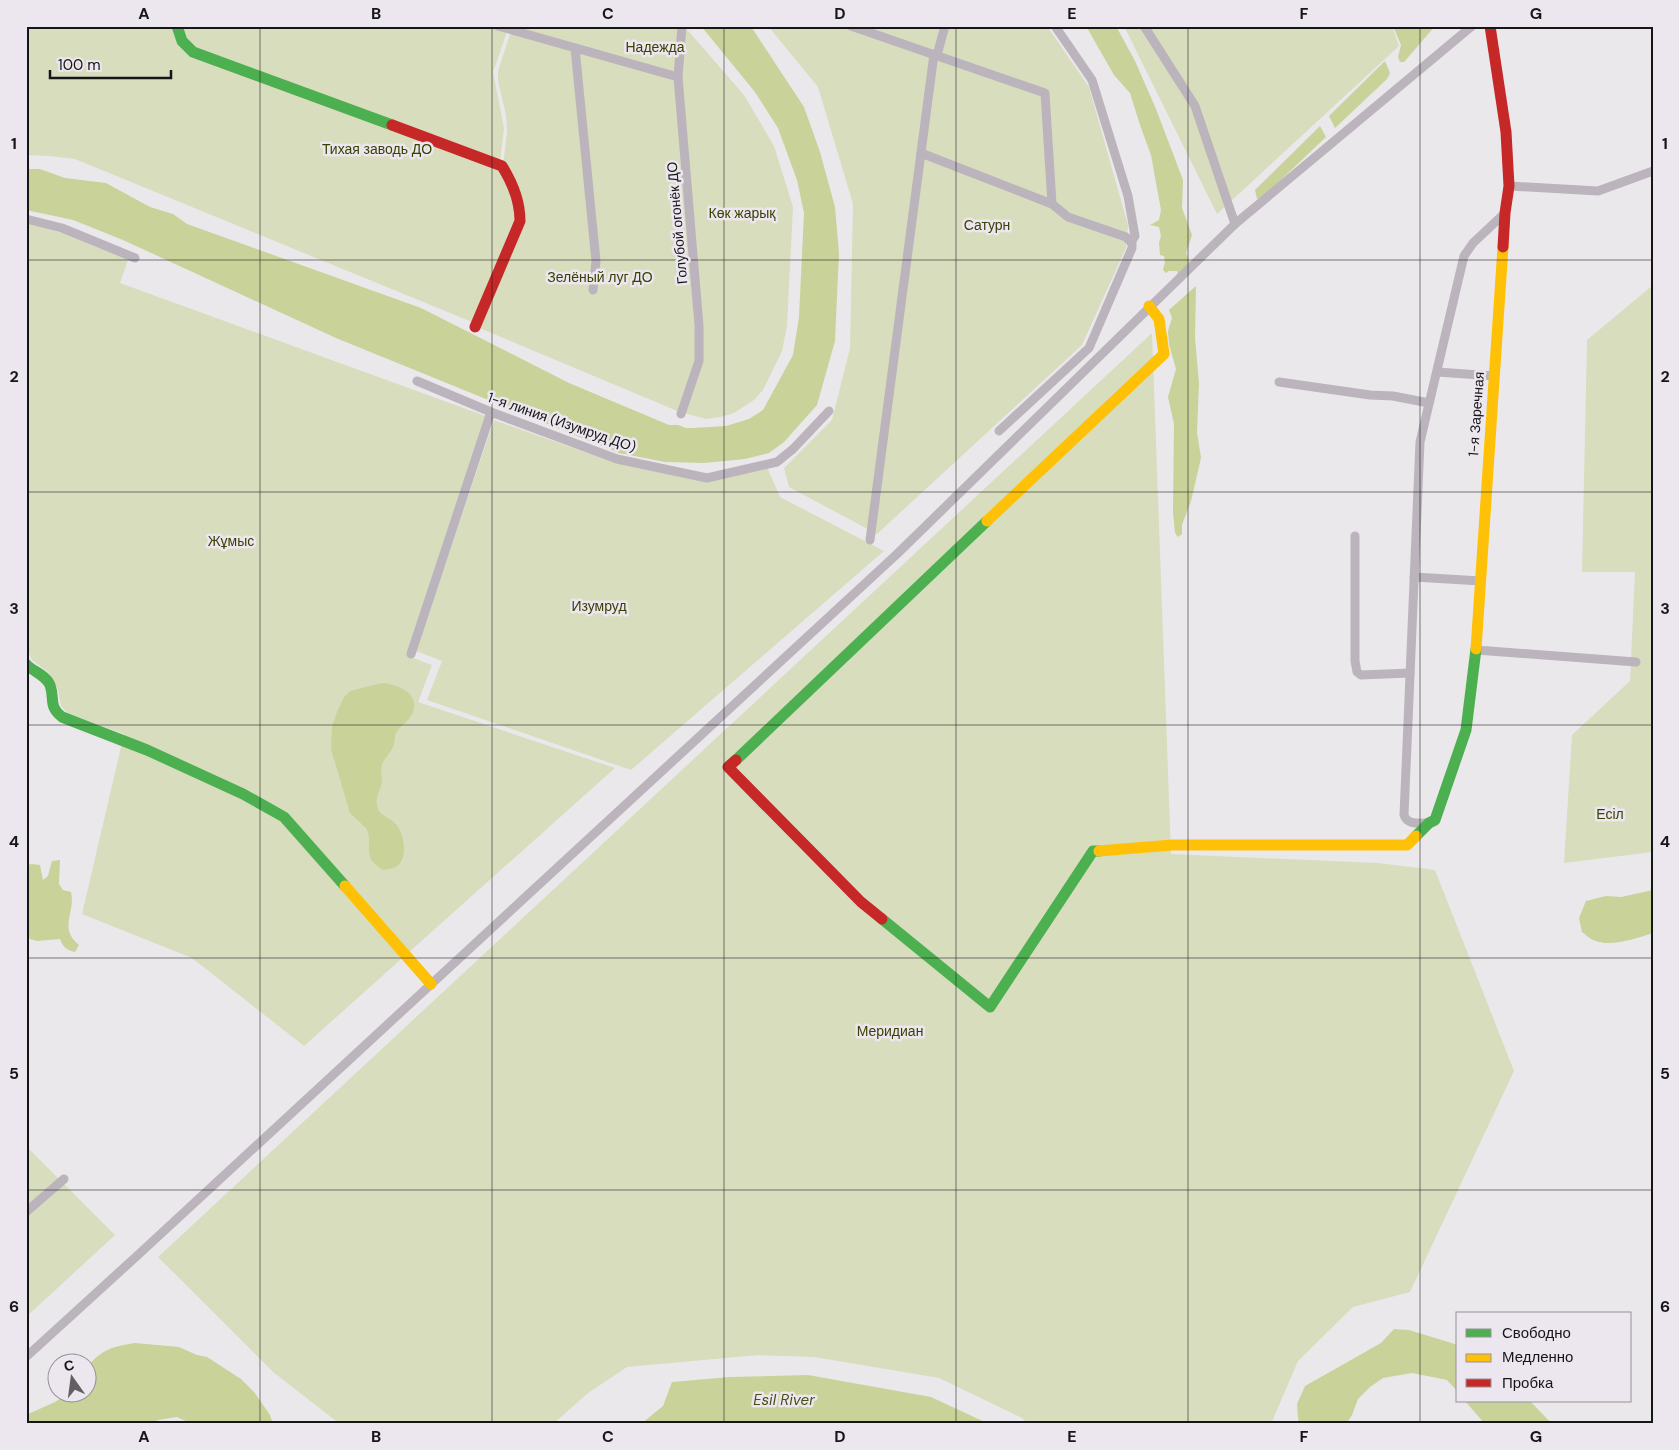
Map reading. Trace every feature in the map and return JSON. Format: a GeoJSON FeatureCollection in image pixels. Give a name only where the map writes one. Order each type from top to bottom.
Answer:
{"type":"FeatureCollection","features":[{"type":"Feature","properties":{"kind":"street"},"geometry":{"type":"LineString","coordinates":[[177,26],[178,35],[183,44],[192,52],[502,166],[512,182],[520,221],[474,327]]}},
{"type":"Feature","properties":{"kind":"street"},"geometry":{"type":"LineString","coordinates":[[498,26],[678,77]]}},
{"type":"Feature","properties":{"kind":"street","name":"Голубой огонёк ДО"},"geometry":{"type":"LineString","coordinates":[[682,26],[678,77],[699,326],[699,361],[682,414]]}},
{"type":"Feature","properties":{"kind":"street"},"geometry":{"type":"LineString","coordinates":[[851,26],[1045,93],[1052,204]]}},
{"type":"Feature","properties":{"kind":"street"},"geometry":{"type":"LineString","coordinates":[[870,540],[935,55],[944,26]]}},
{"type":"Feature","properties":{"kind":"street"},"geometry":{"type":"LineString","coordinates":[[1055,26],[1092,80],[1128,196],[1135,236],[1131,242]]}},
{"type":"Feature","properties":{"kind":"street"},"geometry":{"type":"LineString","coordinates":[[1144,26],[1195,106],[1235,224]]}},
{"type":"Feature","properties":{"kind":"street"},"geometry":{"type":"LineString","coordinates":[[26,1357],[897,554],[1235,224],[1472,26]]}},
{"type":"Feature","properties":{"kind":"street","name":"1-я Заречная"},"geometry":{"type":"LineString","coordinates":[[1429,823],[1435,821],[1466,730],[1476,650],[1505,213],[1509,186],[1506,132],[1490,26]]}},
{"type":"Feature","properties":{"kind":"street"},"geometry":{"type":"LineString","coordinates":[[575,48],[596,261],[594,290]]}},
{"type":"Feature","properties":{"kind":"street"},"geometry":{"type":"LineString","coordinates":[[921,153],[1052,204],[1068,217],[1126,237],[1131,242],[1132,248],[1090,348],[999,431]]}},
{"type":"Feature","properties":{"kind":"street"},"geometry":{"type":"LineString","coordinates":[[1509,186],[1598,191],[1653,171]]}},
{"type":"Feature","properties":{"kind":"street"},"geometry":{"type":"LineString","coordinates":[[1429,823],[1410,822],[1406,820],[1404,815],[1420,442],[1466,252],[1505,213]]}},
{"type":"Feature","properties":{"kind":"street"},"geometry":{"type":"LineString","coordinates":[[26,219],[62,228],[135,258]]}},
{"type":"Feature","properties":{"kind":"street"},"geometry":{"type":"LineString","coordinates":[[1149,306],[1159,319],[1164,354],[728,767],[862,902],[990,1007],[1093,851],[1172,845],[1407,845],[1429,823]]}},
{"type":"Feature","properties":{"kind":"street"},"geometry":{"type":"LineString","coordinates":[[1437,372],[1494,376]]}},
{"type":"Feature","properties":{"kind":"street","name":"1-я линия (Изумруд ДО)"},"geometry":{"type":"LineString","coordinates":[[417,381],[491,412],[617,459],[707,478],[777,462],[793,449],[829,411]]}},
{"type":"Feature","properties":{"kind":"street"},"geometry":{"type":"LineString","coordinates":[[1279,382],[1370,395],[1393,396],[1429,403]]}},
{"type":"Feature","properties":{"kind":"street"},"geometry":{"type":"LineString","coordinates":[[411,654],[491,412]]}},
{"type":"Feature","properties":{"kind":"street"},"geometry":{"type":"LineString","coordinates":[[1355,536],[1355,661],[1357,672],[1361,675],[1410,673]]}},
{"type":"Feature","properties":{"kind":"street"},"geometry":{"type":"LineString","coordinates":[[1414,577],[1481,581]]}},
{"type":"Feature","properties":{"kind":"street"},"geometry":{"type":"LineString","coordinates":[[1476,650],[1636,662]]}},
{"type":"Feature","properties":{"kind":"street"},"geometry":{"type":"LineString","coordinates":[[26,664],[47,680],[51,690],[50,701],[61,717],[117,738],[202,775],[264,804],[284,817],[432,984]]}},
{"type":"Feature","properties":{"kind":"street"},"geometry":{"type":"LineString","coordinates":[[26,1212],[64,1179]]}},
{"type":"Feature","properties":{"kind":"green space","name":"Тихая заводь ДО"},"geometry":{"type":"Polygon","coordinates":[[[26,26],[492,26],[507,32],[493,72],[504,128],[500,162],[517,213],[472,322],[75,159],[26,155],[26,26]]]}},
{"type":"Feature","properties":{"kind":"green space","name":"Надежда"},"geometry":{"type":"Polygon","coordinates":[[[506,26],[680,26],[676,75],[506,26]]]}},
{"type":"Feature","properties":{"kind":"green space","name":"Көк жарық"},"geometry":{"type":"Polygon","coordinates":[[[684,26],[744,95],[774,146],[793,207],[787,326],[782,351],[763,390],[754,400],[734,413],[706,419],[684,413],[701,360],[680,77],[684,26]]]}},
{"type":"Feature","properties":{"kind":"green space","name":"Сатурн"},"geometry":{"type":"Polygon","coordinates":[[[768,26],[1047,26],[1089,87],[1128,225],[1126,248],[1082,345],[877,534],[789,487],[784,468],[832,420],[850,348],[853,204],[818,87],[768,26]]]}},
{"type":"Feature","properties":{"kind":"green space"},"geometry":{"type":"Polygon","coordinates":[[[1124,26],[1392,26],[1399,46],[1217,214],[1124,26]]]}},
{"type":"Feature","properties":{"kind":"green space","name":"Зелёный луг ДО"},"geometry":{"type":"Polygon","coordinates":[[[511,31],[676,79],[697,361],[682,413],[477,327],[521,221],[503,166],[507,132],[506,115],[498,81],[498,71],[511,31]]]}},
{"type":"Feature","properties":{"kind":"green space","name":"Жұмыс"},"geometry":{"type":"Polygon","coordinates":[[[26,223],[62,233],[128,260],[120,283],[491,418],[408,656],[432,665],[418,702],[615,768],[304,1046],[192,958],[82,914],[124,734],[68,714],[61,706],[58,690],[48,672],[32,660],[26,647],[26,223]]]}},
{"type":"Feature","properties":{"kind":"green space","name":"Есіл"},"geometry":{"type":"Polygon","coordinates":[[[1653,285],[1653,852],[1564,863],[1572,735],[1630,681],[1635,572],[1582,572],[1587,340],[1653,285]]]}},
{"type":"Feature","properties":{"kind":"green space","name":"Меридиан"},"geometry":{"type":"Polygon","coordinates":[[[1152,333],[1171,854],[1378,863],[1435,870],[1514,1071],[1410,1292],[1353,1307],[1298,1361],[1271,1424],[1028,1424],[1022,1418],[939,1378],[814,1357],[758,1355],[627,1367],[588,1393],[553,1424],[340,1424],[273,1372],[158,1257],[1152,333]]]}},
{"type":"Feature","properties":{"kind":"green space","name":"Изумруд"},"geometry":{"type":"Polygon","coordinates":[[[494,420],[613,462],[708,481],[767,467],[780,497],[884,551],[631,770],[427,700],[442,661],[416,651],[494,420]]]}},
{"type":"Feature","properties":{"kind":"green space"},"geometry":{"type":"Polygon","coordinates":[[[26,1146],[115,1235],[26,1317],[26,1146]]]}},
{"type":"Feature","properties":{"kind":"water"},"geometry":{"type":"Polygon","coordinates":[[[701,26],[750,26],[754,31],[804,107],[820,152],[835,207],[839,253],[835,341],[817,405],[784,442],[769,453],[745,459],[704,463],[665,462],[619,453],[336,338],[123,240],[73,220],[26,210],[26,169],[40,169],[65,178],[106,183],[150,207],[173,214],[187,224],[421,308],[569,383],[669,425],[678,425],[686,428],[726,426],[749,419],[763,410],[793,355],[799,317],[804,213],[797,180],[778,128],[755,92],[701,26]]]}},
{"type":"Feature","properties":{"kind":"water"},"geometry":{"type":"Polygon","coordinates":[[[1086,26],[1116,26],[1135,61],[1156,109],[1183,180],[1182,208],[1192,235],[1186,253],[1190,264],[1178,275],[1177,271],[1166,273],[1163,270],[1165,262],[1164,256],[1160,255],[1159,243],[1161,236],[1159,227],[1150,225],[1159,220],[1161,210],[1151,155],[1130,93],[1114,75],[1086,26]]]}},
{"type":"Feature","properties":{"kind":"water"},"geometry":{"type":"Polygon","coordinates":[[[1393,26],[1435,26],[1404,62],[1400,62],[1398,57],[1401,45],[1393,26]]]}},
{"type":"Feature","properties":{"kind":"water"},"geometry":{"type":"Polygon","coordinates":[[[1385,61],[1390,73],[1387,79],[1335,128],[1329,116],[1385,61]]]}},
{"type":"Feature","properties":{"kind":"water"},"geometry":{"type":"Polygon","coordinates":[[[1320,126],[1326,137],[1265,195],[1257,199],[1255,190],[1320,126]]]}},
{"type":"Feature","properties":{"kind":"water"},"geometry":{"type":"Polygon","coordinates":[[[1196,286],[1195,338],[1199,384],[1197,432],[1201,458],[1191,501],[1182,525],[1182,534],[1178,537],[1175,533],[1173,512],[1174,424],[1168,397],[1176,369],[1169,344],[1168,331],[1172,318],[1169,310],[1196,286]]]}},
{"type":"Feature","properties":{"kind":"water"},"geometry":{"type":"Polygon","coordinates":[[[382,683],[394,685],[406,691],[413,700],[414,705],[413,712],[395,735],[393,747],[381,766],[382,782],[377,798],[378,809],[398,827],[404,847],[403,858],[400,863],[394,868],[382,870],[371,860],[367,829],[350,813],[331,749],[332,727],[344,697],[350,691],[382,683]]]}},
{"type":"Feature","properties":{"kind":"water"},"geometry":{"type":"Polygon","coordinates":[[[60,860],[59,884],[63,890],[71,892],[69,926],[73,939],[79,945],[75,952],[65,948],[60,939],[37,941],[30,939],[26,932],[26,865],[40,865],[43,880],[48,876],[52,861],[60,860]]]}},
{"type":"Feature","properties":{"kind":"water"},"geometry":{"type":"Polygon","coordinates":[[[1653,890],[1653,933],[1624,941],[1602,943],[1582,932],[1579,918],[1586,901],[1606,896],[1621,897],[1653,890]]]}},
{"type":"Feature","properties":{"kind":"water"},"geometry":{"type":"Polygon","coordinates":[[[1394,1329],[1409,1330],[1456,1344],[1456,1390],[1447,1380],[1412,1373],[1383,1378],[1358,1399],[1352,1415],[1346,1424],[1299,1424],[1297,1404],[1305,1386],[1381,1343],[1394,1329]]]}},
{"type":"Feature","properties":{"kind":"water"},"geometry":{"type":"Polygon","coordinates":[[[135,1343],[179,1347],[207,1357],[241,1379],[254,1392],[270,1415],[273,1424],[192,1424],[177,1417],[158,1420],[152,1424],[26,1424],[26,1415],[55,1402],[98,1402],[98,1356],[115,1347],[135,1343]]]}},
{"type":"Feature","properties":{"kind":"water","name":"Esil River"},"geometry":{"type":"Polygon","coordinates":[[[808,1375],[931,1397],[989,1424],[641,1424],[663,1406],[672,1382],[730,1377],[808,1375]]]}},
{"type":"Feature","properties":{"kind":"water"},"geometry":{"type":"Polygon","coordinates":[[[1466,1402],[1531,1402],[1552,1424],[1485,1424],[1466,1402]]]}},
{"type":"Feature","properties":{"kind":"traffic: fast"},"geometry":{"type":"LineString","coordinates":[[177,26],[182,41],[193,52],[392,125]]}},
{"type":"Feature","properties":{"kind":"traffic: fast"},"geometry":{"type":"LineString","coordinates":[[736,760],[987,521]]}},
{"type":"Feature","properties":{"kind":"traffic: fast"},"geometry":{"type":"LineString","coordinates":[[1416,836],[1429,823],[1435,820],[1466,730],[1476,649]]}},
{"type":"Feature","properties":{"kind":"traffic: fast"},"geometry":{"type":"LineString","coordinates":[[26,664],[48,681],[53,706],[62,717],[147,750],[243,794],[284,817],[345,886]]}},
{"type":"Feature","properties":{"kind":"traffic: fast"},"geometry":{"type":"LineString","coordinates":[[882,919],[990,1007],[1093,851],[1099,851]]}},
{"type":"Feature","properties":{"kind":"traffic: slow"},"geometry":{"type":"LineString","coordinates":[[1476,649],[1503,247]]}},
{"type":"Feature","properties":{"kind":"traffic: slow"},"geometry":{"type":"LineString","coordinates":[[987,521],[1164,354],[1159,319],[1149,306]]}},
{"type":"Feature","properties":{"kind":"traffic: slow"},"geometry":{"type":"LineString","coordinates":[[1099,851],[1172,845],[1407,845],[1416,836]]}},
{"type":"Feature","properties":{"kind":"traffic: slow"},"geometry":{"type":"LineString","coordinates":[[345,886],[431,984]]}},
{"type":"Feature","properties":{"kind":"traffic: jam"},"geometry":{"type":"LineString","coordinates":[[1490,26],[1506,132],[1509,186],[1503,247]]}},
{"type":"Feature","properties":{"kind":"traffic: jam"},"geometry":{"type":"LineString","coordinates":[[392,125],[502,166],[512,185],[519,206],[520,221],[475,327]]}},
{"type":"Feature","properties":{"kind":"traffic: jam"},"geometry":{"type":"LineString","coordinates":[[736,760],[728,767],[861,902],[882,919]]}}]}
